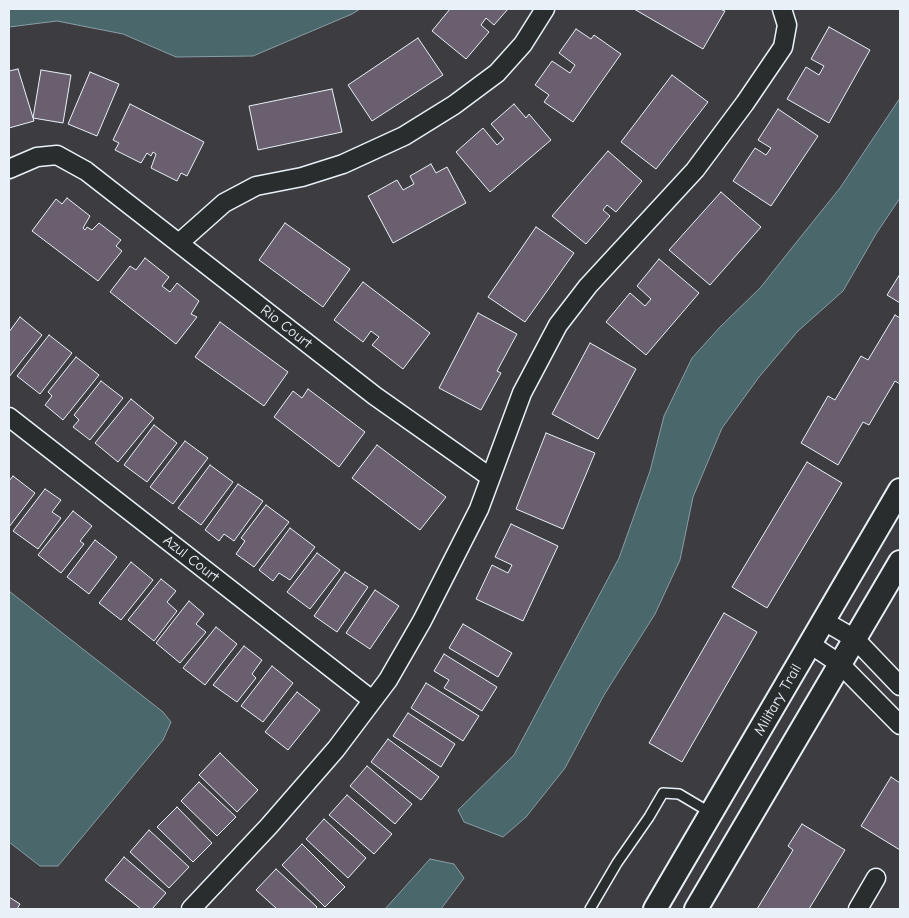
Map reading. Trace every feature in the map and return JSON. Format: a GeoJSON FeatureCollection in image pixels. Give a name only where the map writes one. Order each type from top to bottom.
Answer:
{"type":"FeatureCollection","features":[{"type":"Feature","properties":{"kind":"street"},"geometry":{"type":"LineString","coordinates":[[180,244],[224,203],[256,186],[302,177],[343,164],[404,136],[454,105],[497,73],[523,44],[545,9]]}},
{"type":"Feature","properties":{"kind":"street"},"geometry":{"type":"LineString","coordinates":[[191,909],[269,826],[336,750],[388,680],[422,621],[479,509],[522,394],[558,325],[588,286],[695,170],[745,103],[783,47],[787,25],[782,9]]}},
{"type":"Feature","properties":{"kind":"street","name":"Rio Court"},"geometry":{"type":"LineString","coordinates":[[9,169],[36,157],[57,154],[86,171],[375,396],[490,477]]}},
{"type":"Feature","properties":{"kind":"street","name":"Azul Court"},"geometry":{"type":"LineString","coordinates":[[9,417],[372,700]]}},
{"type":"Feature","properties":{"kind":"street","name":"Military Trail"},"geometry":{"type":"LineString","coordinates":[[655,909],[900,490]]}},
{"type":"Feature","properties":{"kind":"street"},"geometry":{"type":"LineString","coordinates":[[696,909],[900,562]]}},
{"type":"Feature","properties":{"kind":"street"},"geometry":{"type":"LineString","coordinates":[[824,621],[855,639],[900,686]]}},
{"type":"Feature","properties":{"kind":"street"},"geometry":{"type":"LineString","coordinates":[[810,644],[840,664],[900,725]]}},
{"type":"Feature","properties":{"kind":"street"},"geometry":{"type":"LineString","coordinates":[[858,909],[876,878]]}},
{"type":"Feature","properties":{"kind":"lane"},"geometry":{"type":"LineString","coordinates":[[590,909],[617,863],[663,793],[679,794],[712,813]]}},
{"type":"Feature","properties":{"kind":"water"},"geometry":{"type":"Polygon","coordinates":[[[9,9],[360,9],[253,56],[176,57],[123,34],[57,21],[9,27],[9,9]]]}},
{"type":"Feature","properties":{"kind":"water"},"geometry":{"type":"Polygon","coordinates":[[[900,98],[900,198],[876,234],[843,291],[798,331],[759,377],[722,428],[693,497],[680,560],[655,614],[604,695],[565,768],[526,817],[503,837],[464,822],[458,810],[514,755],[619,558],[650,471],[664,416],[692,358],[720,327],[760,288],[840,188],[900,98]]]}},
{"type":"Feature","properties":{"kind":"water"},"geometry":{"type":"Polygon","coordinates":[[[9,591],[163,712],[171,722],[163,740],[58,866],[40,866],[9,842],[9,591]]]}},
{"type":"Feature","properties":{"kind":"water"},"geometry":{"type":"Polygon","coordinates":[[[430,859],[454,864],[464,878],[441,909],[385,909],[430,859]]]}},
{"type":"Feature","properties":{"kind":"building"},"geometry":{"type":"Polygon","coordinates":[[[450,9],[508,9],[494,25],[486,18],[481,25],[489,32],[466,59],[432,31],[450,9]]]}},
{"type":"Feature","properties":{"kind":"building"},"geometry":{"type":"Polygon","coordinates":[[[634,9],[720,9],[725,11],[703,49],[634,9]]]}},
{"type":"Feature","properties":{"kind":"building"},"geometry":{"type":"Polygon","coordinates":[[[829,27],[870,50],[829,123],[787,99],[806,67],[819,75],[824,66],[811,59],[829,27]]]}},
{"type":"Feature","properties":{"kind":"building"},"geometry":{"type":"Polygon","coordinates":[[[576,29],[591,39],[594,35],[621,54],[573,122],[544,102],[549,95],[535,85],[552,61],[570,73],[575,65],[559,53],[576,29]]]}},
{"type":"Feature","properties":{"kind":"building"},"geometry":{"type":"Polygon","coordinates":[[[418,38],[443,75],[372,121],[348,85],[418,38]]]}},
{"type":"Feature","properties":{"kind":"building"},"geometry":{"type":"Polygon","coordinates":[[[18,69],[34,121],[9,128],[9,71],[18,69]]]}},
{"type":"Feature","properties":{"kind":"building"},"geometry":{"type":"Polygon","coordinates":[[[41,70],[71,75],[63,123],[33,118],[41,70]]]}},
{"type":"Feature","properties":{"kind":"building"},"geometry":{"type":"Polygon","coordinates":[[[90,72],[119,84],[97,136],[68,124],[90,72]]]}},
{"type":"Feature","properties":{"kind":"building"},"geometry":{"type":"Polygon","coordinates":[[[672,75],[708,102],[656,169],[621,142],[672,75]]]}},
{"type":"Feature","properties":{"kind":"building"},"geometry":{"type":"Polygon","coordinates":[[[332,89],[342,132],[258,150],[249,106],[332,89]]]}},
{"type":"Feature","properties":{"kind":"building"},"geometry":{"type":"Polygon","coordinates":[[[130,104],[204,142],[187,176],[181,173],[177,181],[151,168],[156,154],[153,152],[151,156],[147,153],[141,163],[115,150],[119,143],[113,140],[130,104]]]}},
{"type":"Feature","properties":{"kind":"building"},"geometry":{"type":"Polygon","coordinates":[[[514,104],[526,118],[529,114],[551,140],[490,192],[456,152],[483,128],[497,145],[504,139],[491,124],[514,104]]]}},
{"type":"Feature","properties":{"kind":"building"},"geometry":{"type":"Polygon","coordinates":[[[778,109],[818,136],[771,206],[733,181],[755,148],[766,155],[771,148],[758,140],[778,109]]]}},
{"type":"Feature","properties":{"kind":"building"},"geometry":{"type":"Polygon","coordinates":[[[608,151],[642,181],[616,212],[607,205],[603,210],[610,216],[586,244],[552,216],[608,151]]]}},
{"type":"Feature","properties":{"kind":"building"},"geometry":{"type":"Polygon","coordinates":[[[431,164],[436,173],[447,167],[466,203],[393,243],[368,196],[397,180],[403,190],[414,184],[410,176],[431,164]]]}},
{"type":"Feature","properties":{"kind":"building"},"geometry":{"type":"Polygon","coordinates":[[[721,192],[761,227],[710,285],[669,250],[721,192]]]}},
{"type":"Feature","properties":{"kind":"building"},"geometry":{"type":"Polygon","coordinates":[[[67,198],[90,216],[83,228],[85,230],[87,227],[92,230],[99,223],[121,240],[116,246],[122,251],[98,281],[32,231],[56,199],[62,204],[67,198]]]}},
{"type":"Feature","properties":{"kind":"building"},"geometry":{"type":"Polygon","coordinates":[[[285,223],[350,269],[323,307],[259,260],[285,223]]]}},
{"type":"Feature","properties":{"kind":"building"},"geometry":{"type":"Polygon","coordinates":[[[536,227],[574,253],[525,322],[488,297],[536,227]]]}},
{"type":"Feature","properties":{"kind":"building"},"geometry":{"type":"Polygon","coordinates":[[[145,258],[169,277],[162,286],[170,292],[177,283],[199,301],[191,314],[197,317],[176,344],[110,292],[130,266],[136,270],[145,258]]]}},
{"type":"Feature","properties":{"kind":"building"},"geometry":{"type":"Polygon","coordinates":[[[659,259],[699,293],[646,355],[606,322],[630,293],[645,306],[651,299],[637,286],[659,259]]]}},
{"type":"Feature","properties":{"kind":"building"},"geometry":{"type":"Polygon","coordinates":[[[900,274],[900,303],[887,295],[900,274]]]}},
{"type":"Feature","properties":{"kind":"building"},"geometry":{"type":"Polygon","coordinates":[[[363,282],[430,333],[403,369],[372,345],[379,337],[371,331],[363,342],[334,320],[363,282]]]}},
{"type":"Feature","properties":{"kind":"building"},"geometry":{"type":"Polygon","coordinates":[[[478,313],[517,334],[497,371],[501,373],[481,410],[439,388],[478,313]]]}},
{"type":"Feature","properties":{"kind":"building"},"geometry":{"type":"Polygon","coordinates":[[[895,315],[900,318],[900,384],[895,381],[869,425],[863,422],[838,465],[801,443],[828,396],[835,400],[861,356],[868,360],[895,315]]]}},
{"type":"Feature","properties":{"kind":"building"},"geometry":{"type":"Polygon","coordinates":[[[20,317],[42,335],[9,377],[9,332],[20,317]]]}},
{"type":"Feature","properties":{"kind":"building"},"geometry":{"type":"Polygon","coordinates":[[[220,322],[288,372],[264,406],[195,357],[220,322]]]}},
{"type":"Feature","properties":{"kind":"building"},"geometry":{"type":"Polygon","coordinates":[[[49,335],[72,353],[40,394],[17,376],[49,335]]]}},
{"type":"Feature","properties":{"kind":"building"},"geometry":{"type":"Polygon","coordinates":[[[590,343],[636,369],[598,439],[552,414],[590,343]]]}},
{"type":"Feature","properties":{"kind":"building"},"geometry":{"type":"Polygon","coordinates":[[[76,357],[99,375],[63,420],[45,405],[52,396],[48,392],[76,357]]]}},
{"type":"Feature","properties":{"kind":"building"},"geometry":{"type":"Polygon","coordinates":[[[101,381],[123,398],[90,440],[73,427],[79,420],[74,415],[101,381]]]}},
{"type":"Feature","properties":{"kind":"building"},"geometry":{"type":"Polygon","coordinates":[[[308,389],[365,432],[339,467],[274,417],[293,391],[302,398],[308,389]]]}},
{"type":"Feature","properties":{"kind":"building"},"geometry":{"type":"Polygon","coordinates":[[[131,399],[154,418],[118,462],[95,443],[131,399]]]}},
{"type":"Feature","properties":{"kind":"building"},"geometry":{"type":"Polygon","coordinates":[[[154,425],[177,443],[147,482],[124,465],[154,425]]]}},
{"type":"Feature","properties":{"kind":"building"},"geometry":{"type":"Polygon","coordinates":[[[546,433],[595,453],[563,529],[516,509],[546,433]]]}},
{"type":"Feature","properties":{"kind":"building"},"geometry":{"type":"Polygon","coordinates":[[[185,441],[208,458],[173,504],[150,487],[185,441]]]}},
{"type":"Feature","properties":{"kind":"building"},"geometry":{"type":"Polygon","coordinates":[[[377,445],[446,497],[420,530],[352,478],[377,445]]]}},
{"type":"Feature","properties":{"kind":"building"},"geometry":{"type":"Polygon","coordinates":[[[807,462],[842,483],[767,608],[732,587],[807,462]]]}},
{"type":"Feature","properties":{"kind":"building"},"geometry":{"type":"Polygon","coordinates":[[[210,465],[233,482],[201,525],[178,508],[210,465]]]}},
{"type":"Feature","properties":{"kind":"building"},"geometry":{"type":"Polygon","coordinates":[[[13,476],[35,493],[9,527],[9,481],[13,476]]]}},
{"type":"Feature","properties":{"kind":"building"},"geometry":{"type":"Polygon","coordinates":[[[238,484],[263,501],[234,541],[224,534],[219,541],[205,530],[238,484]]]}},
{"type":"Feature","properties":{"kind":"building"},"geometry":{"type":"Polygon","coordinates":[[[45,489],[61,500],[52,512],[61,518],[38,549],[13,531],[45,489]]]}},
{"type":"Feature","properties":{"kind":"building"},"geometry":{"type":"Polygon","coordinates":[[[266,505],[289,522],[254,567],[236,554],[245,541],[241,538],[266,505]]]}},
{"type":"Feature","properties":{"kind":"building"},"geometry":{"type":"Polygon","coordinates":[[[73,511],[92,526],[80,541],[84,544],[61,573],[38,555],[73,511]]]}},
{"type":"Feature","properties":{"kind":"building"},"geometry":{"type":"Polygon","coordinates":[[[511,524],[558,546],[523,621],[476,599],[492,565],[508,573],[512,565],[495,557],[511,524]]]}},
{"type":"Feature","properties":{"kind":"building"},"geometry":{"type":"Polygon","coordinates":[[[290,528],[315,547],[290,580],[279,573],[273,581],[259,570],[290,528]]]}},
{"type":"Feature","properties":{"kind":"building"},"geometry":{"type":"Polygon","coordinates":[[[95,540],[117,557],[89,594],[67,577],[95,540]]]}},
{"type":"Feature","properties":{"kind":"building"},"geometry":{"type":"Polygon","coordinates":[[[317,553],[340,570],[310,609],[287,592],[317,553]]]}},
{"type":"Feature","properties":{"kind":"building"},"geometry":{"type":"Polygon","coordinates":[[[131,562],[153,580],[121,620],[99,603],[131,562]]]}},
{"type":"Feature","properties":{"kind":"building"},"geometry":{"type":"Polygon","coordinates":[[[345,572],[368,587],[337,632],[314,616],[345,572]]]}},
{"type":"Feature","properties":{"kind":"building"},"geometry":{"type":"Polygon","coordinates":[[[161,579],[176,591],[167,602],[177,611],[154,641],[128,620],[161,579]]]}},
{"type":"Feature","properties":{"kind":"building"},"geometry":{"type":"Polygon","coordinates":[[[375,590],[399,606],[370,649],[346,633],[375,590]]]}},
{"type":"Feature","properties":{"kind":"building"},"geometry":{"type":"Polygon","coordinates":[[[189,601],[204,614],[196,624],[206,632],[180,663],[156,643],[189,601]]]}},
{"type":"Feature","properties":{"kind":"building"},"geometry":{"type":"Polygon","coordinates":[[[724,613],[757,632],[682,762],[649,743],[724,613]]]}},
{"type":"Feature","properties":{"kind":"building"},"geometry":{"type":"Polygon","coordinates":[[[463,624],[512,653],[498,677],[449,648],[463,624]]]}},
{"type":"Feature","properties":{"kind":"building"},"geometry":{"type":"Polygon","coordinates":[[[216,627],[237,644],[205,685],[183,668],[216,627]]]}},
{"type":"Feature","properties":{"kind":"building"},"geometry":{"type":"Polygon","coordinates":[[[244,646],[262,660],[252,674],[256,678],[237,702],[213,685],[244,646]]]}},
{"type":"Feature","properties":{"kind":"building"},"geometry":{"type":"Polygon","coordinates":[[[444,654],[497,687],[482,711],[444,688],[449,680],[434,671],[444,654]]]}},
{"type":"Feature","properties":{"kind":"building"},"geometry":{"type":"Polygon","coordinates":[[[272,666],[293,683],[263,722],[241,706],[272,666]]]}},
{"type":"Feature","properties":{"kind":"building"},"geometry":{"type":"Polygon","coordinates":[[[426,683],[479,716],[463,741],[411,708],[426,683]]]}},
{"type":"Feature","properties":{"kind":"building"},"geometry":{"type":"Polygon","coordinates":[[[297,692],[320,710],[288,750],[265,732],[297,692]]]}},
{"type":"Feature","properties":{"kind":"building"},"geometry":{"type":"Polygon","coordinates":[[[408,713],[455,744],[441,767],[393,736],[408,713]]]}},
{"type":"Feature","properties":{"kind":"building"},"geometry":{"type":"Polygon","coordinates":[[[388,739],[439,777],[421,800],[371,762],[388,739]]]}},
{"type":"Feature","properties":{"kind":"building"},"geometry":{"type":"Polygon","coordinates":[[[220,753],[258,790],[237,812],[199,775],[220,753]]]}},
{"type":"Feature","properties":{"kind":"building"},"geometry":{"type":"Polygon","coordinates":[[[367,766],[412,804],[395,824],[350,786],[367,766]]]}},
{"type":"Feature","properties":{"kind":"building"},"geometry":{"type":"Polygon","coordinates":[[[891,777],[900,783],[900,850],[861,826],[891,777]]]}},
{"type":"Feature","properties":{"kind":"building"},"geometry":{"type":"Polygon","coordinates":[[[199,782],[236,817],[217,836],[181,801],[199,782]]]}},
{"type":"Feature","properties":{"kind":"building"},"geometry":{"type":"Polygon","coordinates":[[[347,795],[392,834],[374,854],[329,815],[347,795]]]}},
{"type":"Feature","properties":{"kind":"building"},"geometry":{"type":"Polygon","coordinates":[[[177,807],[212,843],[193,862],[157,827],[177,807]]]}},
{"type":"Feature","properties":{"kind":"building"},"geometry":{"type":"Polygon","coordinates":[[[324,819],[366,858],[348,878],[306,839],[324,819]]]}},
{"type":"Feature","properties":{"kind":"building"},"geometry":{"type":"Polygon","coordinates":[[[802,824],[845,850],[809,909],[757,909],[793,850],[788,846],[802,824]]]}},
{"type":"Feature","properties":{"kind":"building"},"geometry":{"type":"Polygon","coordinates":[[[149,830],[189,867],[169,888],[130,852],[149,830]]]}},
{"type":"Feature","properties":{"kind":"building"},"geometry":{"type":"Polygon","coordinates":[[[302,844],[345,887],[325,907],[282,865],[302,844]]]}},
{"type":"Feature","properties":{"kind":"building"},"geometry":{"type":"Polygon","coordinates":[[[124,857],[166,893],[152,909],[141,909],[105,880],[124,857]]]}},
{"type":"Feature","properties":{"kind":"building"},"geometry":{"type":"Polygon","coordinates":[[[276,869],[317,907],[315,909],[277,909],[256,890],[276,869]]]}},
{"type":"Feature","properties":{"kind":"building"},"geometry":{"type":"Polygon","coordinates":[[[9,897],[20,904],[17,909],[9,909],[9,897]]]}}]}
